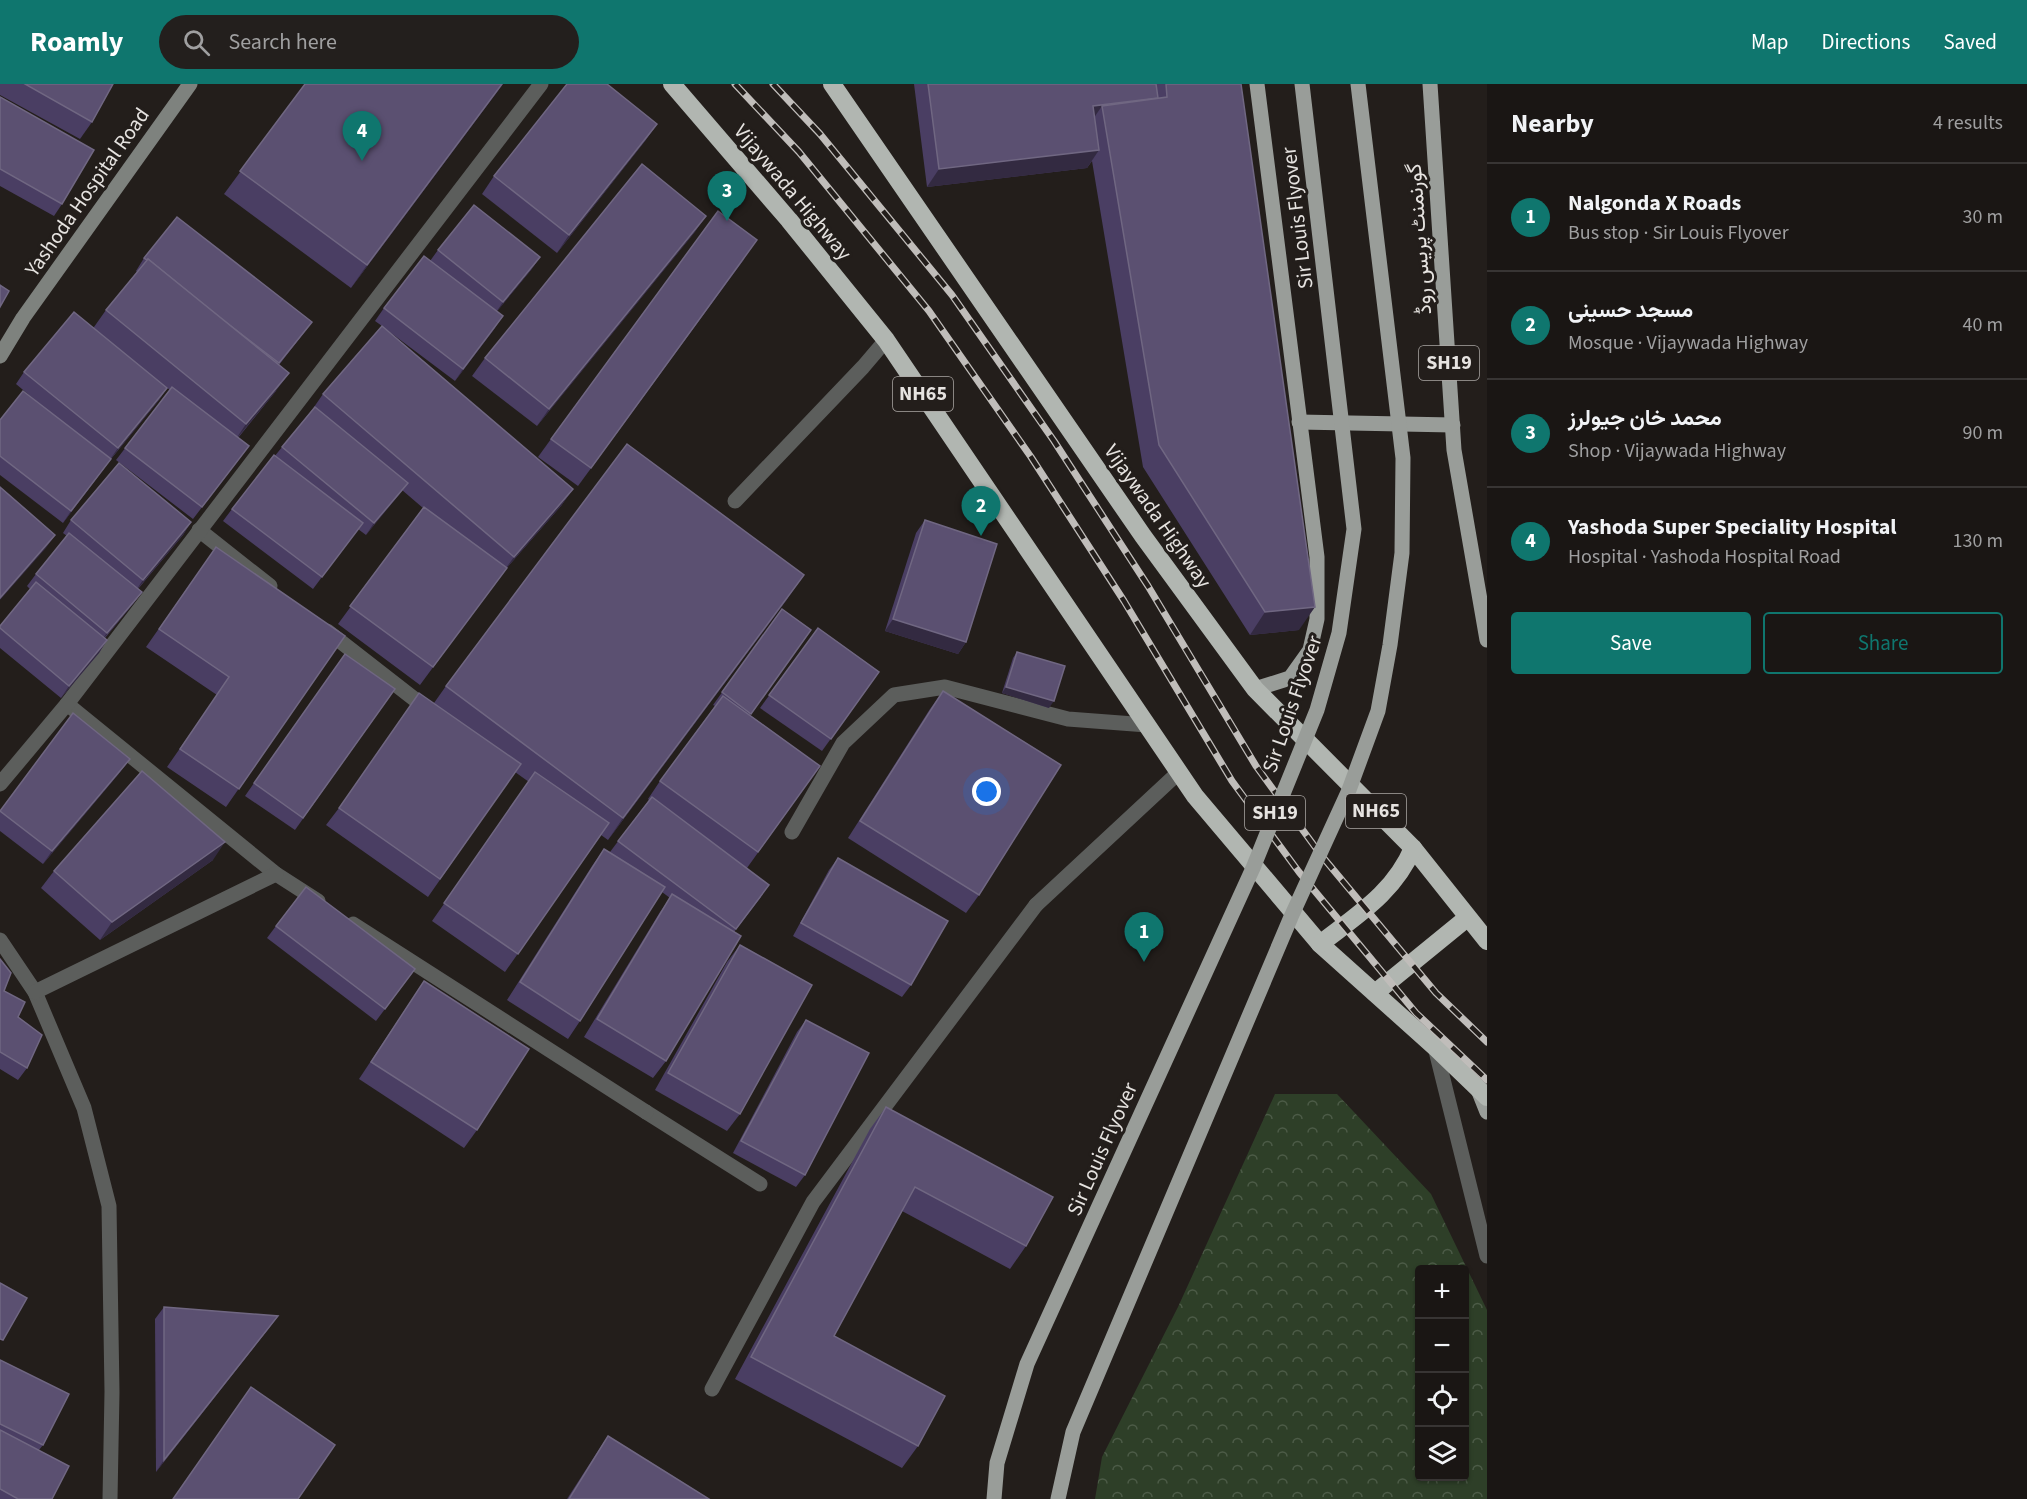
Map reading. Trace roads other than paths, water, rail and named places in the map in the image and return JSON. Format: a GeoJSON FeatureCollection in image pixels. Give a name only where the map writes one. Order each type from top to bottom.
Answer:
{"type":"FeatureCollection","features":[{"type":"Feature","properties":{"kind":"highway","name":"Vijaywada Highway"},"geometry":{"type":"LineString","coordinates":[[672,84],[789,220],[886,340],[1178,773],[1202,805],[1320,944]]}},
{"type":"Feature","properties":{"kind":"highway","name":"Vijaywada Highway"},"geometry":{"type":"LineString","coordinates":[[832,84],[1143,536],[1255,689],[1413,848],[1487,940]]}},
{"type":"Feature","properties":{"kind":"highway"},"geometry":{"type":"LineString","coordinates":[[1320,944],[1393,884],[1406,865],[1413,848]]}},
{"type":"Feature","properties":{"kind":"highway"},"geometry":{"type":"LineString","coordinates":[[1375,993],[1467,918]]}},
{"type":"Feature","properties":{"kind":"highway","name":"NH65"},"geometry":{"type":"LineString","coordinates":[[1320,944],[1481,1091]]}},
{"type":"Feature","properties":{"kind":"main road"},"geometry":{"type":"LineString","coordinates":[[1255,689],[1290,678],[1310,650],[1317,619],[1317,557],[1257,84]]}},
{"type":"Feature","properties":{"kind":"main road","name":"Sir Louis Flyover"},"geometry":{"type":"LineString","coordinates":[[994,1499],[997,1463],[1027,1364],[1253,868],[1317,710],[1339,633],[1354,529],[1302,84]]}},
{"type":"Feature","properties":{"kind":"main road","name":"SH19"},"geometry":{"type":"LineString","coordinates":[[1058,1499],[1072,1432],[1291,917],[1349,790],[1378,711],[1390,645],[1402,553],[1403,458],[1358,84]]}},
{"type":"Feature","properties":{"kind":"main road","name":"گورنمنٹ پریس روڈ"},"geometry":{"type":"LineString","coordinates":[[1430,84],[1454,450],[1487,640]]}},
{"type":"Feature","properties":{"kind":"main road"},"geometry":{"type":"LineString","coordinates":[[1299,422],[1453,425]]}},
{"type":"Feature","properties":{"kind":"main road"},"geometry":{"type":"LineString","coordinates":[[1481,1091],[1487,1112]]}},
{"type":"Feature","properties":{"kind":"street","name":"Yashoda Hospital Road"},"geometry":{"type":"LineString","coordinates":[[0,356],[23,318],[190,84]]}},
{"type":"Feature","properties":{"kind":"street"},"geometry":{"type":"LineString","coordinates":[[0,784],[67,704],[541,84]]}},
{"type":"Feature","properties":{"kind":"street"},"geometry":{"type":"LineString","coordinates":[[735,501],[864,367],[886,340]]}},
{"type":"Feature","properties":{"kind":"street"},"geometry":{"type":"LineString","coordinates":[[199,531],[282,596]]}},
{"type":"Feature","properties":{"kind":"street"},"geometry":{"type":"LineString","coordinates":[[319,624],[438,718]]}},
{"type":"Feature","properties":{"kind":"street"},"geometry":{"type":"LineString","coordinates":[[792,832],[843,742],[894,695],[945,687],[1068,719],[1147,725]]}},
{"type":"Feature","properties":{"kind":"street"},"geometry":{"type":"LineString","coordinates":[[67,704],[276,874],[759,1185]]}},
{"type":"Feature","properties":{"kind":"street"},"geometry":{"type":"LineString","coordinates":[[712,1389],[813,1202],[1036,905],[1178,773]]}},
{"type":"Feature","properties":{"kind":"street"},"geometry":{"type":"LineString","coordinates":[[35,992],[276,874]]}},
{"type":"Feature","properties":{"kind":"street"},"geometry":{"type":"LineString","coordinates":[[0,940],[35,992],[84,1108],[109,1206],[110,1499]]}},
{"type":"Feature","properties":{"kind":"street"},"geometry":{"type":"LineString","coordinates":[[1435,1047],[1487,1256]]}},
{"type":"Feature","properties":{"kind":"railway"},"geometry":{"type":"LineString","coordinates":[[735,84],[799,152],[929,311],[1031,457],[1124,601],[1232,781],[1299,872],[1416,1013],[1487,1080]]}},
{"type":"Feature","properties":{"kind":"railway"},"geometry":{"type":"LineString","coordinates":[[773,84],[820,134],[952,295],[1054,441],[1148,586],[1256,766],[1321,855],[1436,993],[1487,1042]]}},
{"type":"Feature","properties":{"kind":"place","name":"Yashoda Super Speciality Hospital"},"geometry":{"type":"Point","coordinates":[362,161]}},
{"type":"Feature","properties":{"kind":"place","name":"محمد خان جیولرز"},"geometry":{"type":"Point","coordinates":[727,221]}},
{"type":"Feature","properties":{"kind":"place","name":"مسجد حسینی"},"geometry":{"type":"Point","coordinates":[981,536]}},
{"type":"Feature","properties":{"kind":"place","name":"Nalgonda X Roads"},"geometry":{"type":"Point","coordinates":[1144,962]}}]}
